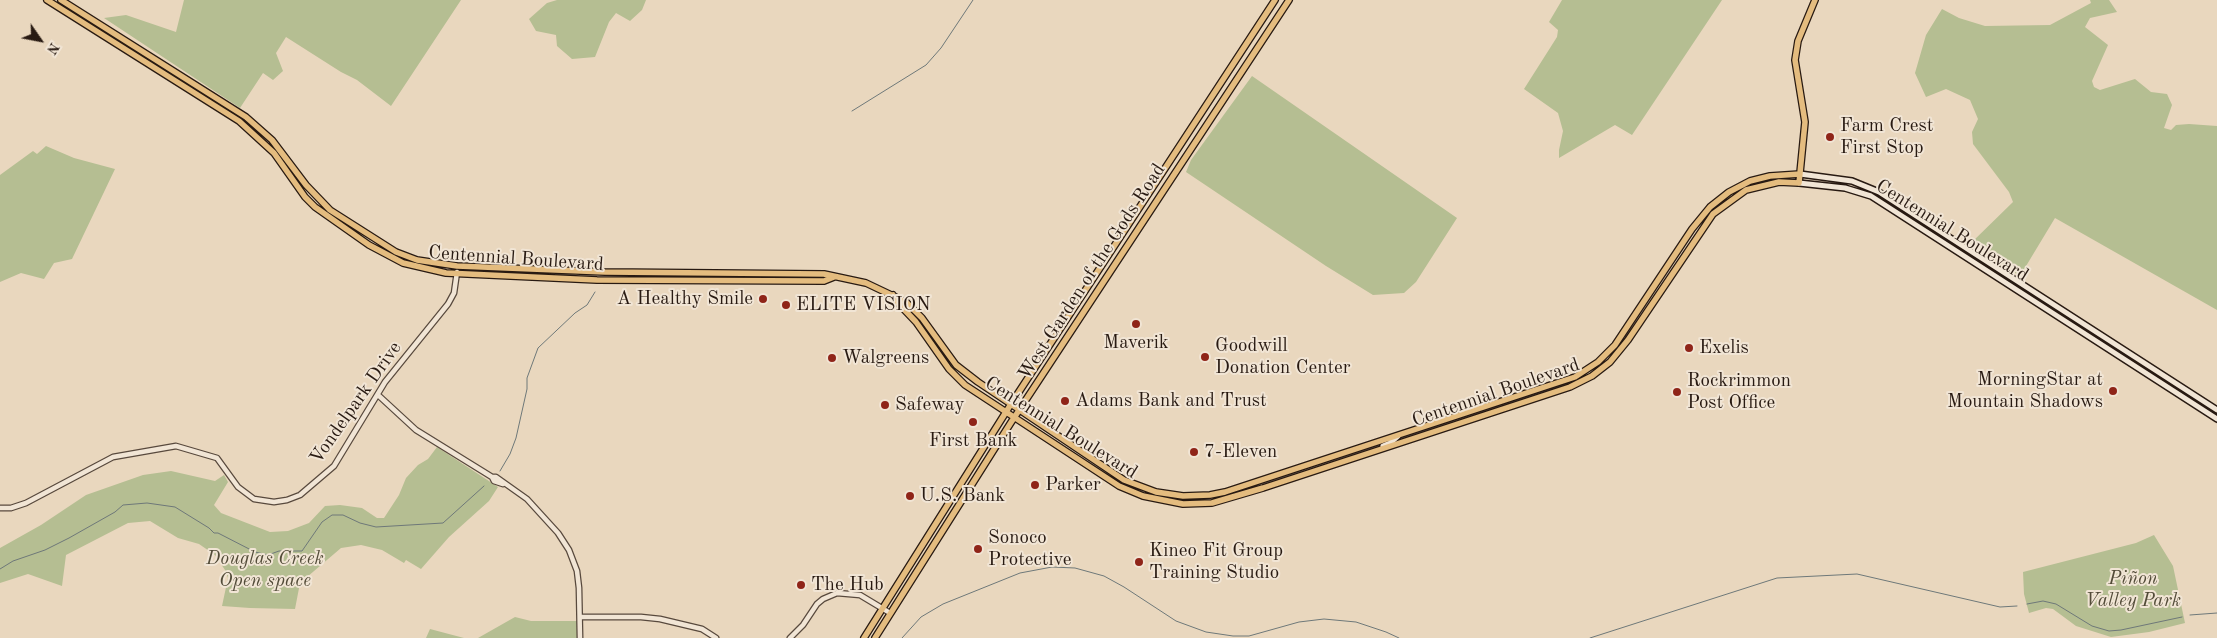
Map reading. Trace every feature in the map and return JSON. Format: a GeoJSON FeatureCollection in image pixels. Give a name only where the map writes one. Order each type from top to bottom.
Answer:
{"type":"FeatureCollection","features":[{"type":"Feature","properties":{"kind":"main road","name":"Centennial Boulevard"},"geometry":{"type":"LineString","coordinates":[[47,0],[239,121],[274,153],[305,197],[338,225],[381,252],[403,263],[436,271],[457,273],[625,281],[818,281],[834,277]]}},
{"type":"Feature","properties":{"kind":"main road","name":"Centennial Boulevard"},"geometry":{"type":"LineString","coordinates":[[62,0],[253,122],[279,148],[312,192],[342,218],[403,255],[417,260],[457,266],[629,273],[824,274],[866,283],[902,298],[916,311],[960,369],[1124,480],[1156,492],[1183,496],[1210,495],[1225,492],[1557,384],[1589,369],[1603,358],[1618,340],[1692,229],[1710,208],[1729,192],[1750,181],[1770,176],[1800,174],[1852,181],[1879,192],[2217,410]]}},
{"type":"Feature","properties":{"kind":"main road","name":"West Garden of the Gods Road"},"geometry":{"type":"LineString","coordinates":[[864,638],[1006,412],[1275,0]]}},
{"type":"Feature","properties":{"kind":"main road","name":"West Garden of the Gods Road"},"geometry":{"type":"LineString","coordinates":[[875,638],[1014,417],[1289,0]]}},
{"type":"Feature","properties":{"kind":"main road"},"geometry":{"type":"LineString","coordinates":[[1799,183],[1805,122],[1794,60],[1798,41],[1815,0]]}},
{"type":"Feature","properties":{"kind":"main road","name":"Centennial Boulevard"},"geometry":{"type":"LineString","coordinates":[[893,295],[916,322],[953,373],[970,388],[1119,486],[1143,496],[1174,503],[1199,504],[1226,499],[1348,460],[1570,387],[1592,376],[1610,362],[1621,350],[1713,214],[1746,190],[1779,182],[1799,183],[1845,188],[1871,196],[2217,419]]}},
{"type":"Feature","properties":{"kind":"main road"},"geometry":{"type":"LineString","coordinates":[[1112,269],[1116,255],[1148,208],[1147,198]]}},
{"type":"Feature","properties":{"kind":"main road"},"geometry":{"type":"LineString","coordinates":[[1348,460],[1358,454],[1390,443],[1398,435]]}},
{"type":"Feature","properties":{"kind":"street","name":"Vondelpark Drive"},"geometry":{"type":"LineString","coordinates":[[0,508],[11,508],[26,503],[113,457],[176,446],[217,458],[238,487],[254,499],[274,502],[300,495],[334,466],[385,382],[451,301],[454,293],[457,266]]}},
{"type":"Feature","properties":{"kind":"street"},"geometry":{"type":"LineString","coordinates":[[378,395],[390,404],[416,430],[492,477],[496,477],[532,504],[563,540],[577,571],[580,638]]}},
{"type":"Feature","properties":{"kind":"street"},"geometry":{"type":"LineString","coordinates":[[790,638],[801,628],[817,604],[837,593],[860,595],[890,613]]}},
{"type":"Feature","properties":{"kind":"street"},"geometry":{"type":"LineString","coordinates":[[580,617],[641,616],[702,629],[716,638]]}},
{"type":"Feature","properties":{"kind":"green space"},"geometry":{"type":"Polygon","coordinates":[[[184,0],[461,0],[391,106],[357,80],[286,37],[276,53],[283,71],[273,80],[263,73],[240,108],[104,18],[126,15],[176,32],[184,0]]]}},
{"type":"Feature","properties":{"kind":"green space"},"geometry":{"type":"Polygon","coordinates":[[[557,0],[646,0],[642,10],[630,21],[616,13],[609,22],[595,57],[572,59],[557,46],[556,35],[536,31],[529,19],[547,3],[557,0]]]}},
{"type":"Feature","properties":{"kind":"green space"},"geometry":{"type":"Polygon","coordinates":[[[1562,0],[1722,0],[1632,135],[1615,125],[1559,158],[1563,131],[1558,113],[1524,89],[1557,37],[1558,30],[1549,22],[1562,0]]]}},
{"type":"Feature","properties":{"kind":"green space"},"geometry":{"type":"Polygon","coordinates":[[[2090,0],[2109,0],[2117,12],[2090,18],[2085,27],[2108,45],[2092,81],[2094,87],[2100,90],[2135,79],[2151,92],[2167,94],[2172,105],[2164,128],[2171,130],[2176,125],[2189,124],[2217,126],[2217,310],[2055,218],[2020,276],[1970,244],[2013,202],[2009,192],[1973,144],[1972,132],[1978,119],[1970,100],[1946,89],[1926,97],[1915,73],[1926,35],[1942,9],[1959,18],[1985,26],[2050,25],[2091,3],[2090,0]]]}},
{"type":"Feature","properties":{"kind":"green space"},"geometry":{"type":"Polygon","coordinates":[[[1252,76],[1457,218],[1416,282],[1404,293],[1373,295],[1326,266],[1186,172],[1191,160],[1252,76]]]}},
{"type":"Feature","properties":{"kind":"green space"},"geometry":{"type":"Polygon","coordinates":[[[46,146],[74,158],[115,169],[72,259],[54,263],[44,279],[21,273],[0,282],[0,175],[33,151],[37,154],[46,146]]]}},
{"type":"Feature","properties":{"kind":"green space","name":"Douglas Creek Open space"},"geometry":{"type":"Polygon","coordinates":[[[437,447],[498,487],[489,501],[449,537],[421,569],[406,560],[404,563],[382,550],[361,545],[341,548],[300,583],[295,609],[222,606],[228,578],[215,555],[199,544],[178,538],[150,521],[128,523],[66,555],[62,586],[28,574],[0,583],[0,548],[41,525],[86,495],[143,475],[171,471],[215,481],[224,475],[228,482],[214,505],[221,513],[270,532],[288,531],[309,523],[325,506],[340,505],[362,508],[377,518],[384,518],[399,495],[406,478],[418,465],[428,459],[437,447]]]}},
{"type":"Feature","properties":{"kind":"green space","name":"Piñon Valley Park"},"geometry":{"type":"Polygon","coordinates":[[[2154,535],[2173,566],[2185,623],[2149,632],[2111,637],[2076,626],[2053,609],[2046,608],[2029,613],[2024,594],[2023,572],[2136,543],[2154,535]]]}},
{"type":"Feature","properties":{"kind":"green space"},"geometry":{"type":"Polygon","coordinates":[[[515,617],[531,621],[577,621],[577,638],[478,638],[515,617]]]}},
{"type":"Feature","properties":{"kind":"green space"},"geometry":{"type":"Polygon","coordinates":[[[430,629],[464,638],[426,638],[430,629]]]}},
{"type":"Feature","properties":{"kind":"waterway"},"geometry":{"type":"LineString","coordinates":[[852,111],[926,65],[941,48],[973,0]]}},
{"type":"Feature","properties":{"kind":"waterway"},"geometry":{"type":"LineString","coordinates":[[500,471],[510,454],[516,438],[527,389],[527,378],[538,348],[575,313],[587,305],[595,292]]}},
{"type":"Feature","properties":{"kind":"waterway"},"geometry":{"type":"LineString","coordinates":[[0,569],[13,561],[45,550],[69,538],[115,512],[123,505],[147,503],[175,507],[214,533],[218,533],[255,552],[268,555],[279,551],[302,551],[322,522],[332,515],[343,515],[360,523],[376,527],[443,523],[484,486]]}},
{"type":"Feature","properties":{"kind":"waterway"},"geometry":{"type":"LineString","coordinates":[[902,638],[921,617],[943,604],[1020,573],[1052,567],[1075,568],[1104,576],[1176,621],[1206,632],[1249,636],[1299,622],[1324,619],[1356,622],[1399,638]]}},
{"type":"Feature","properties":{"kind":"waterway"},"geometry":{"type":"LineString","coordinates":[[1590,638],[1777,578],[1857,574],[2000,607],[2017,606]]}},
{"type":"Feature","properties":{"kind":"waterway"},"geometry":{"type":"LineString","coordinates":[[2027,604],[2043,601],[2056,604],[2092,626],[2109,631],[2182,617]]}},
{"type":"Feature","properties":{"kind":"waterway"},"geometry":{"type":"LineString","coordinates":[[2190,615],[2217,613]]}},
{"type":"Feature","properties":{"kind":"place","name":"Farm Crest First Stop"},"geometry":{"type":"Point","coordinates":[1830,137]}},
{"type":"Feature","properties":{"kind":"place","name":"A Healthy Smile"},"geometry":{"type":"Point","coordinates":[763,299]}},
{"type":"Feature","properties":{"kind":"place","name":"ELITE VISION"},"geometry":{"type":"Point","coordinates":[786,305]}},
{"type":"Feature","properties":{"kind":"place","name":"Maverik"},"geometry":{"type":"Point","coordinates":[1136,324]}},
{"type":"Feature","properties":{"kind":"place","name":"Exelis"},"geometry":{"type":"Point","coordinates":[1689,348]}},
{"type":"Feature","properties":{"kind":"place","name":"Goodwill Donation Center"},"geometry":{"type":"Point","coordinates":[1205,357]}},
{"type":"Feature","properties":{"kind":"place","name":"Walgreens"},"geometry":{"type":"Point","coordinates":[832,358]}},
{"type":"Feature","properties":{"kind":"place","name":"MorningStar at Mountain Shadows"},"geometry":{"type":"Point","coordinates":[2113,391]}},
{"type":"Feature","properties":{"kind":"place","name":"Rockrimmon Post Office"},"geometry":{"type":"Point","coordinates":[1677,392]}},
{"type":"Feature","properties":{"kind":"place","name":"Adams Bank and Trust"},"geometry":{"type":"Point","coordinates":[1065,401]}},
{"type":"Feature","properties":{"kind":"place","name":"Safeway"},"geometry":{"type":"Point","coordinates":[885,405]}},
{"type":"Feature","properties":{"kind":"place","name":"First Bank"},"geometry":{"type":"Point","coordinates":[973,422]}},
{"type":"Feature","properties":{"kind":"place","name":"7-Eleven"},"geometry":{"type":"Point","coordinates":[1194,452]}},
{"type":"Feature","properties":{"kind":"place","name":"Parker"},"geometry":{"type":"Point","coordinates":[1035,485]}},
{"type":"Feature","properties":{"kind":"place","name":"U.S. Bank"},"geometry":{"type":"Point","coordinates":[910,496]}},
{"type":"Feature","properties":{"kind":"place","name":"Sonoco Protective"},"geometry":{"type":"Point","coordinates":[978,549]}},
{"type":"Feature","properties":{"kind":"place","name":"Kineo Fit Group Training Studio"},"geometry":{"type":"Point","coordinates":[1139,562]}},
{"type":"Feature","properties":{"kind":"place","name":"The Hub"},"geometry":{"type":"Point","coordinates":[801,585]}}]}
